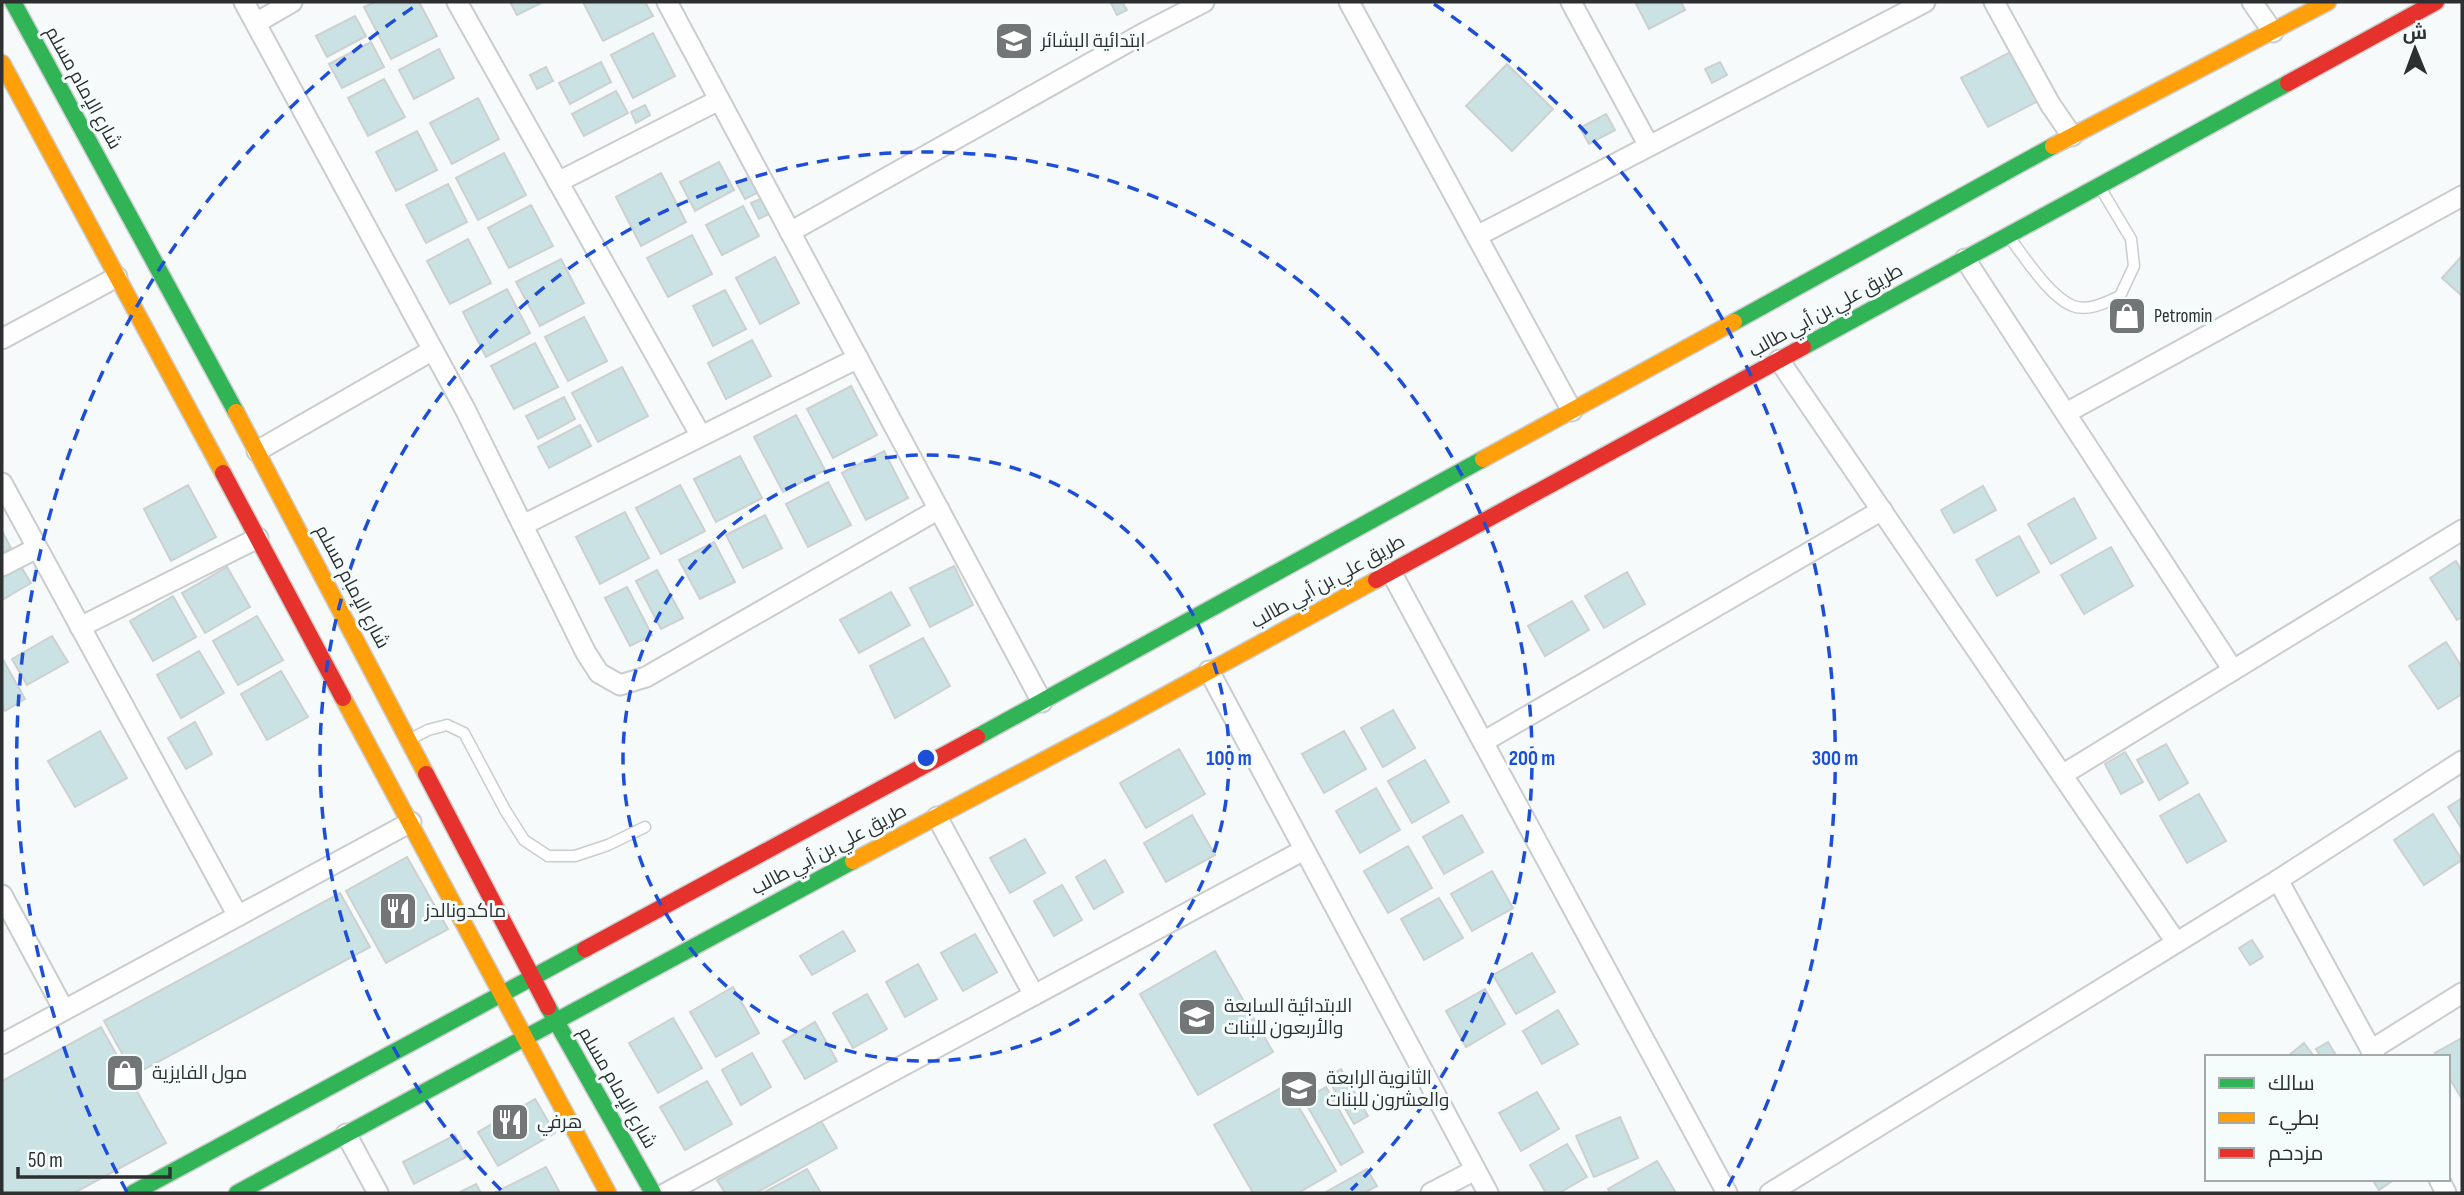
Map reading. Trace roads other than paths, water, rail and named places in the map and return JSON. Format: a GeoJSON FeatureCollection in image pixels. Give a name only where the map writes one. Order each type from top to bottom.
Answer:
{"type":"FeatureCollection","features":[{"type":"Feature","properties":{"kind":"main road","name":"شارع الإمام مسلم"},"geometry":{"type":"LineString","coordinates":[[13,2],[257,451],[555,1020],[653,1193]]}},
{"type":"Feature","properties":{"kind":"main road","name":"طريق علي بن أبي طالب"},"geometry":{"type":"LineString","coordinates":[[133,1193],[534,979],[2072,136],[2328,2]]}},
{"type":"Feature","properties":{"kind":"main road","name":"طريق علي بن أبي طالب"},"geometry":{"type":"LineString","coordinates":[[237,1193],[1209,671],[2436,2]]}},
{"type":"Feature","properties":{"kind":"main road"},"geometry":{"type":"LineString","coordinates":[[2,63],[608,1193]]}},
{"type":"Feature","properties":{"kind":"street"},"geometry":{"type":"LineString","coordinates":[[244,2],[465,409],[586,653],[599,673],[620,685],[646,677],[939,509]]}},
{"type":"Feature","properties":{"kind":"street"},"geometry":{"type":"LineString","coordinates":[[256,23],[292,2]]}},
{"type":"Feature","properties":{"kind":"street"},"geometry":{"type":"LineString","coordinates":[[457,2],[701,436]]}},
{"type":"Feature","properties":{"kind":"street"},"geometry":{"type":"LineString","coordinates":[[667,2],[1042,702]]}},
{"type":"Feature","properties":{"kind":"street"},"geometry":{"type":"LineString","coordinates":[[790,232],[1204,2]]}},
{"type":"Feature","properties":{"kind":"street"},"geometry":{"type":"LineString","coordinates":[[1349,2],[1572,411]]}},
{"type":"Feature","properties":{"kind":"street"},"geometry":{"type":"LineString","coordinates":[[1571,2],[1649,146]]}},
{"type":"Feature","properties":{"kind":"street"},"geometry":{"type":"LineString","coordinates":[[1477,236],[1925,2]]}},
{"type":"Feature","properties":{"kind":"street"},"geometry":{"type":"LineString","coordinates":[[1994,2],[2050,104],[2072,136]]}},
{"type":"Feature","properties":{"kind":"street"},"geometry":{"type":"LineString","coordinates":[[2252,2],[2273,32]]}},
{"type":"Feature","properties":{"kind":"street"},"geometry":{"type":"LineString","coordinates":[[558,182],[719,100]]}},
{"type":"Feature","properties":{"kind":"street"},"geometry":{"type":"LineString","coordinates":[[2066,413],[2462,196]]}},
{"type":"Feature","properties":{"kind":"street"},"geometry":{"type":"LineString","coordinates":[[1965,258],[2233,670]]}},
{"type":"Feature","properties":{"kind":"street"},"geometry":{"type":"LineString","coordinates":[[2,339],[117,277]]}},
{"type":"Feature","properties":{"kind":"street"},"geometry":{"type":"LineString","coordinates":[[257,451],[433,350]]}},
{"type":"Feature","properties":{"kind":"street"},"geometry":{"type":"LineString","coordinates":[[523,525],[858,358]]}},
{"type":"Feature","properties":{"kind":"street"},"geometry":{"type":"LineString","coordinates":[[1780,360],[2176,942]]}},
{"type":"Feature","properties":{"kind":"street"},"geometry":{"type":"LineString","coordinates":[[2,483],[238,916]]}},
{"type":"Feature","properties":{"kind":"street"},"geometry":{"type":"LineString","coordinates":[[1483,742],[1882,510]]}},
{"type":"Feature","properties":{"kind":"street"},"geometry":{"type":"LineString","coordinates":[[2062,775],[2462,530]]}},
{"type":"Feature","properties":{"kind":"street"},"geometry":{"type":"LineString","coordinates":[[80,627],[258,538]]}},
{"type":"Feature","properties":{"kind":"street"},"geometry":{"type":"LineString","coordinates":[[2,566],[37,548]]}},
{"type":"Feature","properties":{"kind":"street"},"geometry":{"type":"LineString","coordinates":[[1391,572],[1727,1193]]}},
{"type":"Feature","properties":{"kind":"street"},"geometry":{"type":"LineString","coordinates":[[1209,671],[1488,1193]]}},
{"type":"Feature","properties":{"kind":"street"},"geometry":{"type":"LineString","coordinates":[[1770,1193],[2278,880],[2462,761]]}},
{"type":"Feature","properties":{"kind":"street"},"geometry":{"type":"LineString","coordinates":[[937,817],[1034,995]]}},
{"type":"Feature","properties":{"kind":"street"},"geometry":{"type":"LineString","coordinates":[[2,1044],[411,822]]}},
{"type":"Feature","properties":{"kind":"street"},"geometry":{"type":"LineString","coordinates":[[666,1193],[1304,850]]}},
{"type":"Feature","properties":{"kind":"street"},"geometry":{"type":"LineString","coordinates":[[2278,880],[2373,1054],[2462,993]]}},
{"type":"Feature","properties":{"kind":"street"},"geometry":{"type":"LineString","coordinates":[[2,895],[64,1010]]}},
{"type":"Feature","properties":{"kind":"street"},"geometry":{"type":"LineString","coordinates":[[346,1134],[379,1193]]}},
{"type":"Feature","properties":{"kind":"street"},"geometry":{"type":"LineString","coordinates":[[1431,1193],[1475,1170]]}},
{"type":"Feature","properties":{"kind":"lane"},"geometry":{"type":"LineString","coordinates":[[2008,235],[2047,287],[2074,307],[2099,306],[2120,296],[2134,266],[2131,239],[2099,186]]}},
{"type":"Feature","properties":{"kind":"lane"},"geometry":{"type":"LineString","coordinates":[[408,740],[428,730],[447,725],[464,733],[524,840],[548,856],[575,856],[608,845],[645,827]]}},
{"type":"Feature","properties":{"kind":"place","name":"ابتدائية البشائر"},"geometry":{"type":"Point","coordinates":[1014,41]}},
{"type":"Feature","properties":{"kind":"place","name":"Petromin"},"geometry":{"type":"Point","coordinates":[2127,316]}},
{"type":"Feature","properties":{"kind":"place","name":"ماكدونالدز"},"geometry":{"type":"Point","coordinates":[398,911]}},
{"type":"Feature","properties":{"kind":"place","name":"الابتدائية السابعة والأربعون للبنات"},"geometry":{"type":"Point","coordinates":[1197,1017]}},
{"type":"Feature","properties":{"kind":"place","name":"مول الفايزية"},"geometry":{"type":"Point","coordinates":[125,1073]}},
{"type":"Feature","properties":{"kind":"place","name":"الثانوية الرابعة والعشرون للبنات"},"geometry":{"type":"Point","coordinates":[1299,1089]}},
{"type":"Feature","properties":{"kind":"place","name":"هرفي"},"geometry":{"type":"Point","coordinates":[510,1122]}}]}
